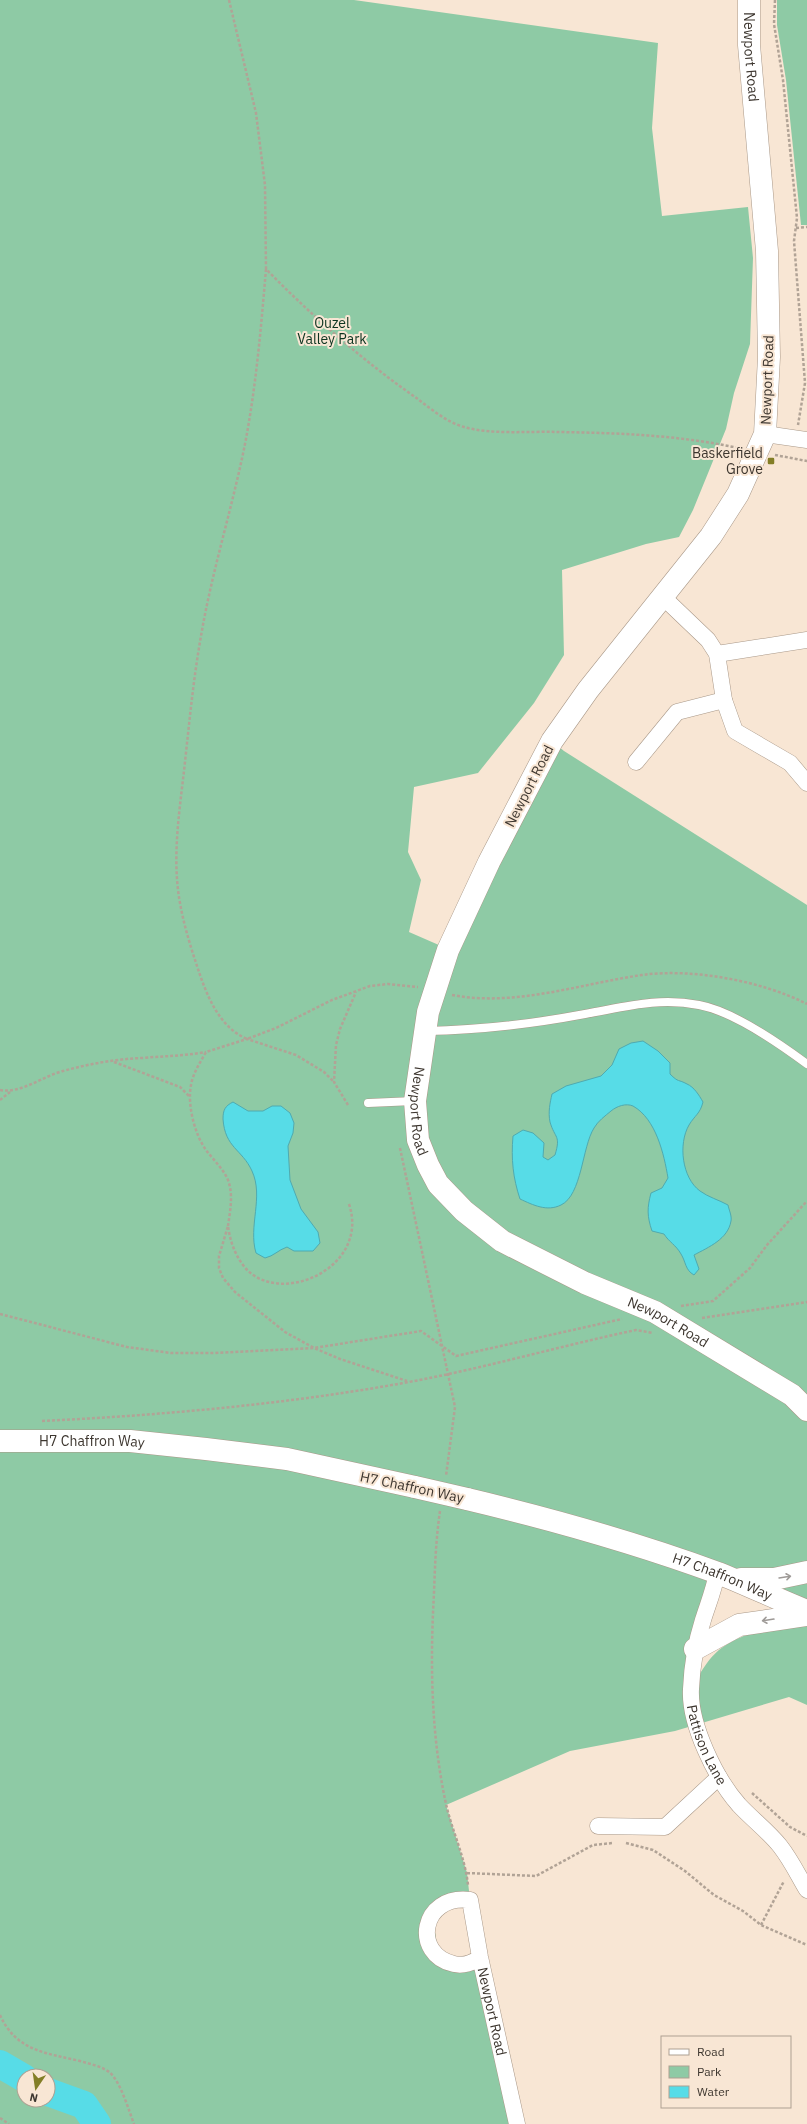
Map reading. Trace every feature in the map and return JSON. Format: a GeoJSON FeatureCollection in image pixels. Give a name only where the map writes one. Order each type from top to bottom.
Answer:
{"type":"FeatureCollection","features":[{"type":"Feature","properties":{"kind":"street","name":"Newport Road"},"geometry":{"type":"LineString","coordinates":[[749,0],[749,45],[767,251],[769,357],[762,443],[738,494],[711,536],[588,690],[552,741],[463,915],[433,991],[425,1032],[415,1101],[418,1140],[428,1165],[438,1184],[464,1211],[502,1241],[586,1282],[675,1322],[792,1395],[807,1410]]}},
{"type":"Feature","properties":{"kind":"street"},"geometry":{"type":"LineString","coordinates":[[762,443],[801,440]]}},
{"type":"Feature","properties":{"kind":"street"},"geometry":{"type":"LineString","coordinates":[[663,597],[708,640],[717,654],[724,700],[735,731],[790,763],[807,783]]}},
{"type":"Feature","properties":{"kind":"street"},"geometry":{"type":"LineString","coordinates":[[717,654],[807,640]]}},
{"type":"Feature","properties":{"kind":"street"},"geometry":{"type":"LineString","coordinates":[[636,762],[677,712],[724,700]]}},
{"type":"Feature","properties":{"kind":"street","name":"H7 Chaffron Way"},"geometry":{"type":"LineString","coordinates":[[0,1441],[130,1441],[287,1459],[467,1499],[550,1520],[659,1553],[725,1576],[807,1611]]}},
{"type":"Feature","properties":{"kind":"street"},"geometry":{"type":"LineString","coordinates":[[725,1576],[774,1579],[807,1572]]}},
{"type":"Feature","properties":{"kind":"street","name":"Pattison Lane"},"geometry":{"type":"LineString","coordinates":[[725,1576],[715,1586],[703,1619],[695,1649],[691,1690],[696,1724],[719,1777],[739,1804],[780,1845],[793,1864],[807,1890]]}},
{"type":"Feature","properties":{"kind":"street"},"geometry":{"type":"LineString","coordinates":[[695,1649],[739,1625],[807,1615]]}},
{"type":"Feature","properties":{"kind":"street"},"geometry":{"type":"LineString","coordinates":[[598,1826],[665,1827],[719,1777]]}},
{"type":"Feature","properties":{"kind":"street","name":"Newport Road"},"geometry":{"type":"LineString","coordinates":[[480,1957],[470,1963],[459,1965],[448,1963],[439,1957],[428,1941],[429,1921],[439,1906],[452,1899],[470,1900],[480,1957],[516,2124]]}},
{"type":"Feature","properties":{"kind":"lane"},"geometry":{"type":"LineString","coordinates":[[425,1032],[501,1028],[585,1014],[637,1003],[672,1001],[700,1005],[723,1013],[788,1050],[807,1064]]}},
{"type":"Feature","properties":{"kind":"lane"},"geometry":{"type":"LineString","coordinates":[[368,1103],[415,1101]]}},
{"type":"Feature","properties":{"kind":"path"},"geometry":{"type":"LineString","coordinates":[[229,0],[256,113],[265,185],[266,269],[252,407],[201,635],[180,810],[177,856],[180,902],[203,983],[226,1026],[237,1035],[296,1055],[324,1072],[334,1082],[348,1106]]}},
{"type":"Feature","properties":{"kind":"path"},"geometry":{"type":"LineString","coordinates":[[775,0],[774,24],[783,80],[797,218],[794,241],[805,383],[801,440],[792,458]]}},
{"type":"Feature","properties":{"kind":"path"},"geometry":{"type":"LineString","coordinates":[[796,228],[807,227]]}},
{"type":"Feature","properties":{"kind":"path"},"geometry":{"type":"LineString","coordinates":[[266,269],[319,321],[361,356],[442,417],[464,427],[502,431],[636,434],[762,443],[792,458],[807,461]]}},
{"type":"Feature","properties":{"kind":"path"},"geometry":{"type":"LineString","coordinates":[[0,1100],[10,1092],[62,1071],[112,1061],[181,1056],[206,1052],[276,1028],[332,1000],[370,986],[388,984],[467,998],[520,996],[566,991],[642,975],[668,973],[753,983],[772,988],[807,1004]]}},
{"type":"Feature","properties":{"kind":"path"},"geometry":{"type":"LineString","coordinates":[[334,1082],[336,1045],[340,1029],[356,992]]}},
{"type":"Feature","properties":{"kind":"path"},"geometry":{"type":"LineString","coordinates":[[206,1052],[193,1075],[190,1096],[193,1118],[200,1139],[206,1150],[224,1171],[231,1196],[228,1226],[219,1256],[219,1268],[223,1278],[235,1292],[285,1332],[314,1348],[340,1359],[409,1382]]}},
{"type":"Feature","properties":{"kind":"path"},"geometry":{"type":"LineString","coordinates":[[112,1061],[156,1077],[180,1088],[190,1096]]}},
{"type":"Feature","properties":{"kind":"path"},"geometry":{"type":"LineString","coordinates":[[0,1090],[10,1092]]}},
{"type":"Feature","properties":{"kind":"path"},"geometry":{"type":"LineString","coordinates":[[655,1312],[713,1300],[750,1268],[767,1245],[807,1201]]}},
{"type":"Feature","properties":{"kind":"path"},"geometry":{"type":"LineString","coordinates":[[228,1226],[236,1255],[250,1273],[274,1283],[289,1283],[315,1276],[328,1270],[344,1253],[350,1242],[353,1226],[349,1204]]}},
{"type":"Feature","properties":{"kind":"path"},"geometry":{"type":"LineString","coordinates":[[40,1421],[135,1416],[232,1408],[332,1395],[409,1382],[636,1330],[659,1334],[675,1322],[807,1302]]}},
{"type":"Feature","properties":{"kind":"path"},"geometry":{"type":"LineString","coordinates":[[0,1314],[127,1347],[171,1353],[213,1353],[314,1348],[421,1331],[456,1356],[624,1318]]}},
{"type":"Feature","properties":{"kind":"path"},"geometry":{"type":"LineString","coordinates":[[752,1793],[790,1827],[807,1836]]}},
{"type":"Feature","properties":{"kind":"path"},"geometry":{"type":"LineString","coordinates":[[623,1842],[653,1850],[685,1870],[714,1895],[743,1911],[761,1925],[807,1945]]}},
{"type":"Feature","properties":{"kind":"path"},"geometry":{"type":"LineString","coordinates":[[467,1873],[536,1876],[593,1845],[615,1843]]}},
{"type":"Feature","properties":{"kind":"path"},"geometry":{"type":"LineString","coordinates":[[761,1925],[793,1864]]}},
{"type":"Feature","properties":{"kind":"path"},"geometry":{"type":"LineString","coordinates":[[0,2015],[10,2033],[25,2045],[35,2050],[91,2064],[110,2072],[117,2083],[134,2124]]}},
{"type":"Feature","properties":{"kind":"path"},"geometry":{"type":"LineString","coordinates":[[0,2118],[9,2124]]}},
{"type":"Feature","properties":{"kind":"green space","name":"Ouzel Valley Park"},"geometry":{"type":"Polygon","coordinates":[[[0,0],[354,0],[658,43],[652,128],[662,216],[748,207],[753,258],[750,344],[734,393],[726,429],[693,510],[679,537],[646,544],[562,570],[564,655],[534,703],[478,773],[414,787],[408,852],[421,880],[409,932],[448,949],[552,741],[564,751],[807,905],[807,1612],[717,1573],[691,1689],[707,1663],[716,1652],[727,1644],[752,1633],[807,1623],[807,1705],[789,1697],[675,1731],[570,1751],[446,1805],[467,1873],[470,1900],[432,1914],[439,1957],[476,1961],[517,2124],[0,2124],[0,0]]]}},
{"type":"Feature","properties":{"kind":"green space"},"geometry":{"type":"Polygon","coordinates":[[[777,0],[807,0],[807,225],[801,225],[786,80],[777,25],[777,0]]]}},
{"type":"Feature","properties":{"kind":"water"},"geometry":{"type":"Polygon","coordinates":[[[643,1041],[658,1051],[670,1063],[670,1074],[677,1080],[690,1085],[703,1102],[689,1125],[686,1133],[683,1151],[686,1169],[689,1178],[694,1185],[703,1193],[728,1205],[731,1215],[729,1227],[722,1238],[694,1255],[699,1269],[694,1275],[687,1268],[679,1251],[664,1234],[652,1231],[648,1212],[651,1193],[662,1188],[668,1178],[658,1138],[648,1119],[633,1106],[625,1105],[616,1108],[596,1125],[590,1136],[578,1181],[568,1200],[561,1205],[545,1208],[520,1199],[514,1176],[512,1161],[513,1136],[523,1130],[533,1133],[544,1143],[543,1157],[548,1160],[555,1155],[557,1149],[557,1137],[550,1122],[549,1115],[552,1094],[566,1086],[601,1076],[612,1065],[619,1049],[631,1043],[643,1041]]]}},
{"type":"Feature","properties":{"kind":"water"},"geometry":{"type":"Polygon","coordinates":[[[233,1102],[248,1111],[263,1111],[272,1106],[281,1106],[290,1113],[294,1123],[293,1133],[288,1146],[290,1180],[301,1209],[318,1232],[320,1243],[313,1251],[294,1251],[287,1247],[265,1258],[256,1253],[254,1232],[257,1191],[255,1181],[248,1164],[234,1148],[224,1129],[223,1113],[226,1107],[233,1102]]]}},
{"type":"Feature","properties":{"kind":"waterway"},"geometry":{"type":"LineString","coordinates":[[0,2064],[16,2073]]}},
{"type":"Feature","properties":{"kind":"waterway"},"geometry":{"type":"LineString","coordinates":[[56,2095],[84,2105],[97,2124]]}},
{"type":"Feature","properties":{"kind":"place","name":"Baskerfield Grove"},"geometry":{"type":"Point","coordinates":[771,461]}}]}
